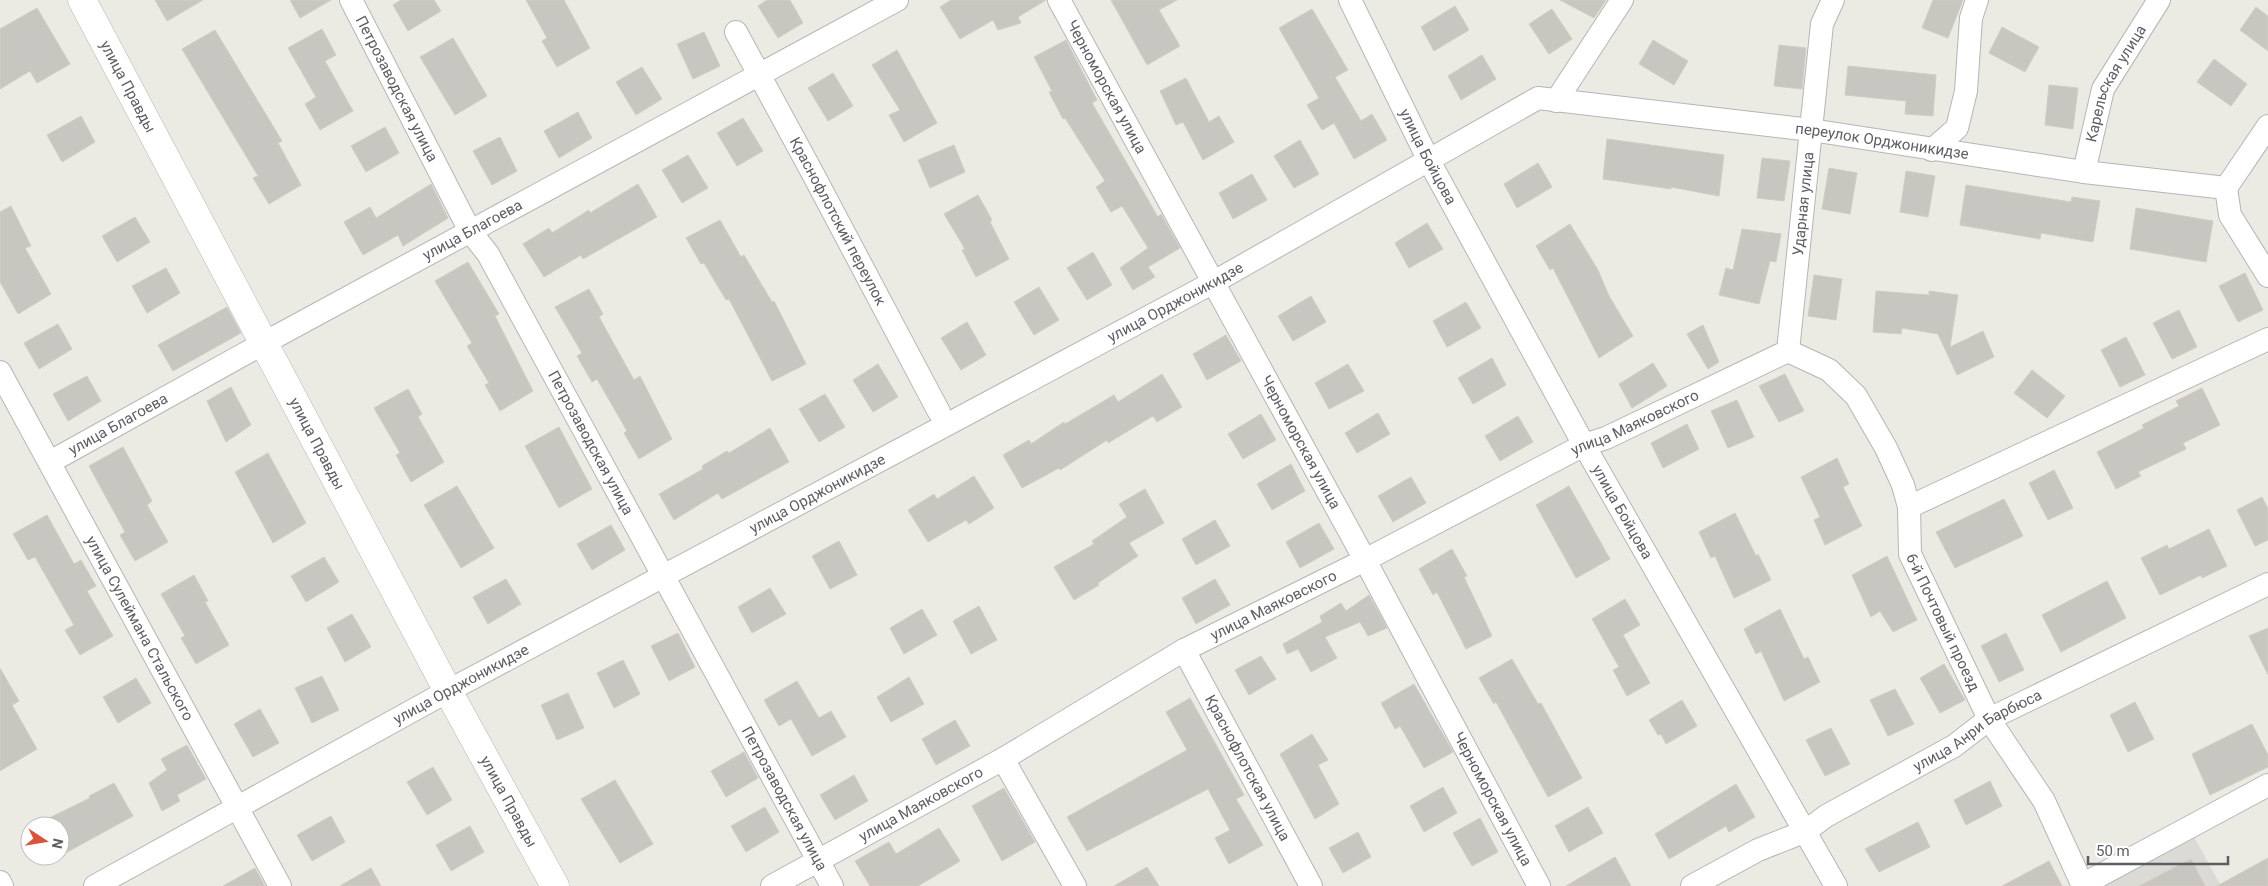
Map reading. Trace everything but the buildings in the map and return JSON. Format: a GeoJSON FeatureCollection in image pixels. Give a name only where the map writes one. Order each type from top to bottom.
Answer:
{"type":"FeatureCollection","features":[{"type":"Feature","properties":{"kind":"street","name":"улица Правды"},"geometry":{"type":"LineString","coordinates":[[82,0],[448,691],[554,886]]}},
{"type":"Feature","properties":{"kind":"street","name":"Петрозаводская улица"},"geometry":{"type":"LineString","coordinates":[[351,0],[470,231],[488,254],[832,886]]}},
{"type":"Feature","properties":{"kind":"street","name":"улица Благоева"},"geometry":{"type":"LineString","coordinates":[[50,462],[264,343],[897,0]]}},
{"type":"Feature","properties":{"kind":"street","name":"Черноморская улица"},"geometry":{"type":"LineString","coordinates":[[1059,0],[1366,560],[1539,886]]}},
{"type":"Feature","properties":{"kind":"street","name":"улица Бойцова"},"geometry":{"type":"LineString","coordinates":[[1350,0],[1428,159],[1584,445],[1836,886]]}},
{"type":"Feature","properties":{"kind":"street","name":"улица Орджоникидзе"},"geometry":{"type":"LineString","coordinates":[[95,886],[448,691],[1214,282],[1428,159],[1547,99],[1622,0]]}},
{"type":"Feature","properties":{"kind":"street","name":"Ударная улица"},"geometry":{"type":"LineString","coordinates":[[1788,351],[1822,24],[1832,0]]}},
{"type":"Feature","properties":{"kind":"street"},"geometry":{"type":"LineString","coordinates":[[1932,150],[1957,128],[1966,91],[1971,18],[1977,0]]}},
{"type":"Feature","properties":{"kind":"street","name":"Карельская улица"},"geometry":{"type":"LineString","coordinates":[[2084,172],[2103,89],[2159,0]]}},
{"type":"Feature","properties":{"kind":"street","name":"Краснофлотский переулок"},"geometry":{"type":"LineString","coordinates":[[736,32],[939,412]]}},
{"type":"Feature","properties":{"kind":"street","name":"переулок Орджоникидзе"},"geometry":{"type":"LineString","coordinates":[[1547,99],[1811,130],[2084,172],[2226,188]]}},
{"type":"Feature","properties":{"kind":"street"},"geometry":{"type":"LineString","coordinates":[[2268,126],[2226,188],[2230,215],[2268,276]]}},
{"type":"Feature","properties":{"kind":"street"},"geometry":{"type":"LineString","coordinates":[[1909,507],[2268,339]]}},
{"type":"Feature","properties":{"kind":"street","name":"улица Маяковского"},"geometry":{"type":"LineString","coordinates":[[772,886],[1003,759],[1184,650],[1366,560],[1584,445],[1606,438],[1788,351]]}},
{"type":"Feature","properties":{"kind":"street","name":"6-й Почтовый проезд"},"geometry":{"type":"LineString","coordinates":[[1788,351],[1829,370],[1856,396],[1886,448],[1903,485],[1909,507],[1910,554],[1989,718],[2044,801],[2082,885]]}},
{"type":"Feature","properties":{"kind":"street","name":"улица Сулеймана Стальского"},"geometry":{"type":"LineString","coordinates":[[0,372],[239,807],[280,886]]}},
{"type":"Feature","properties":{"kind":"street","name":"улица Анри Барбюса"},"geometry":{"type":"LineString","coordinates":[[1692,886],[1758,850],[1806,831],[1826,816],[1954,746],[1989,718],[2268,584]]}},
{"type":"Feature","properties":{"kind":"street","name":"Краснофлотская улица"},"geometry":{"type":"LineString","coordinates":[[1184,650],[1311,886]]}},
{"type":"Feature","properties":{"kind":"street"},"geometry":{"type":"LineString","coordinates":[[1003,759],[1075,886]]}},
{"type":"Feature","properties":{"kind":"street"},"geometry":{"type":"LineString","coordinates":[[2082,885],[2268,785]]}},
{"type":"Feature","properties":{"kind":"street"},"geometry":{"type":"LineString","coordinates":[[0,882],[2,886]]}},
{"type":"Feature","properties":{"kind":"shaded area"},"geometry":{"type":"Polygon","coordinates":[[[2193,835],[2221,886],[2099,886],[2193,835]]]}}]}
